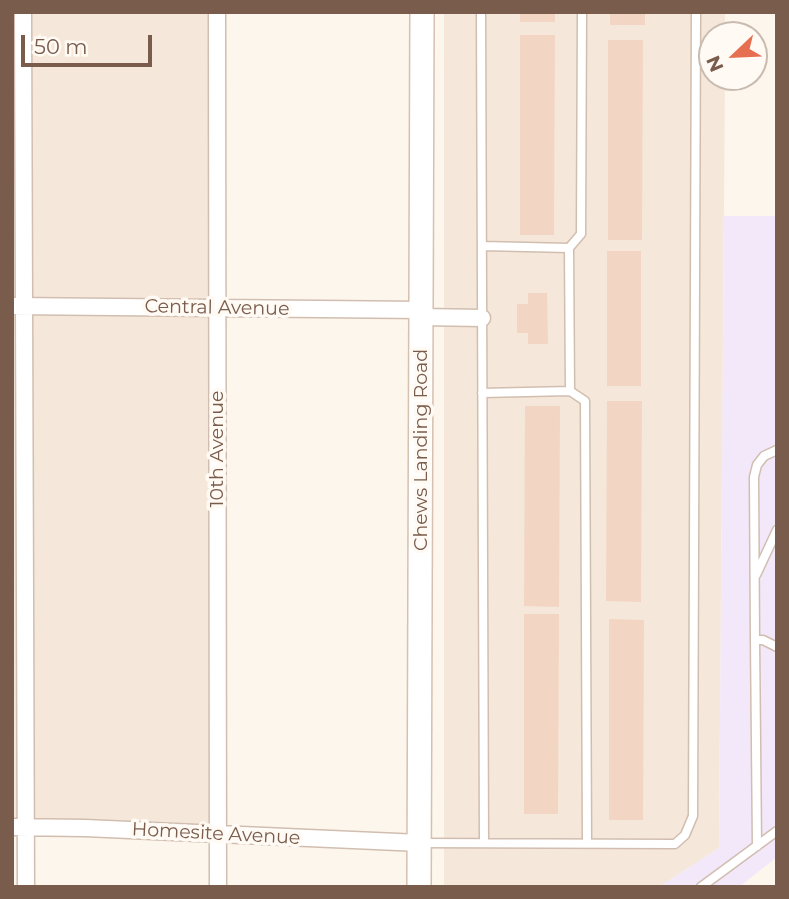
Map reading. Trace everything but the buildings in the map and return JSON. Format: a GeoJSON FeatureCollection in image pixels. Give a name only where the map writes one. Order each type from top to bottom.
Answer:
{"type":"FeatureCollection","features":[{"type":"Feature","properties":{"kind":"street"},"geometry":{"type":"LineString","coordinates":[[23,12],[18,306],[19,827],[26,887]]}},
{"type":"Feature","properties":{"kind":"street","name":"10th Avenue"},"geometry":{"type":"LineString","coordinates":[[217,12],[218,887]]}},
{"type":"Feature","properties":{"kind":"street","name":"Chews Landing Road"},"geometry":{"type":"LineString","coordinates":[[419,887],[422,12]]}},
{"type":"Feature","properties":{"kind":"street","name":"Central Avenue"},"geometry":{"type":"LineString","coordinates":[[18,306],[217,308],[482,318]]}},
{"type":"Feature","properties":{"kind":"street","name":"Homesite Avenue"},"geometry":{"type":"LineString","coordinates":[[19,827],[420,843]]}},
{"type":"Feature","properties":{"kind":"lane"},"geometry":{"type":"LineString","coordinates":[[481,12],[484,843]]}},
{"type":"Feature","properties":{"kind":"lane"},"geometry":{"type":"LineString","coordinates":[[570,391],[569,248],[581,234],[582,12]]}},
{"type":"Feature","properties":{"kind":"lane"},"geometry":{"type":"LineString","coordinates":[[420,843],[675,844],[685,835],[693,816],[696,12]]}},
{"type":"Feature","properties":{"kind":"lane"},"geometry":{"type":"LineString","coordinates":[[482,246],[569,248]]}},
{"type":"Feature","properties":{"kind":"lane"},"geometry":{"type":"LineString","coordinates":[[482,393],[570,391],[585,401],[587,843]]}},
{"type":"Feature","properties":{"kind":"lane"},"geometry":{"type":"LineString","coordinates":[[757,846],[754,477],[757,465],[764,456],[777,450]]}},
{"type":"Feature","properties":{"kind":"lane"},"geometry":{"type":"LineString","coordinates":[[754,581],[777,530]]}},
{"type":"Feature","properties":{"kind":"lane"},"geometry":{"type":"LineString","coordinates":[[755,640],[763,640],[777,647]]}},
{"type":"Feature","properties":{"kind":"lane"},"geometry":{"type":"LineString","coordinates":[[701,887],[777,831]]}},
{"type":"Feature","properties":{"kind":"shaded area"},"geometry":{"type":"Polygon","coordinates":[[[12,12],[217,12],[218,834],[12,827],[12,12]]]}},
{"type":"Feature","properties":{"kind":"shaded area"},"geometry":{"type":"Polygon","coordinates":[[[444,12],[725,12],[725,21],[698,21],[698,91],[725,91],[719,848],[659,887],[444,887],[444,12]]]}},
{"type":"Feature","properties":{"kind":"shaded area"},"geometry":{"type":"Polygon","coordinates":[[[724,216],[777,216],[777,857],[739,887],[659,887],[719,848],[724,216]]]}}]}
